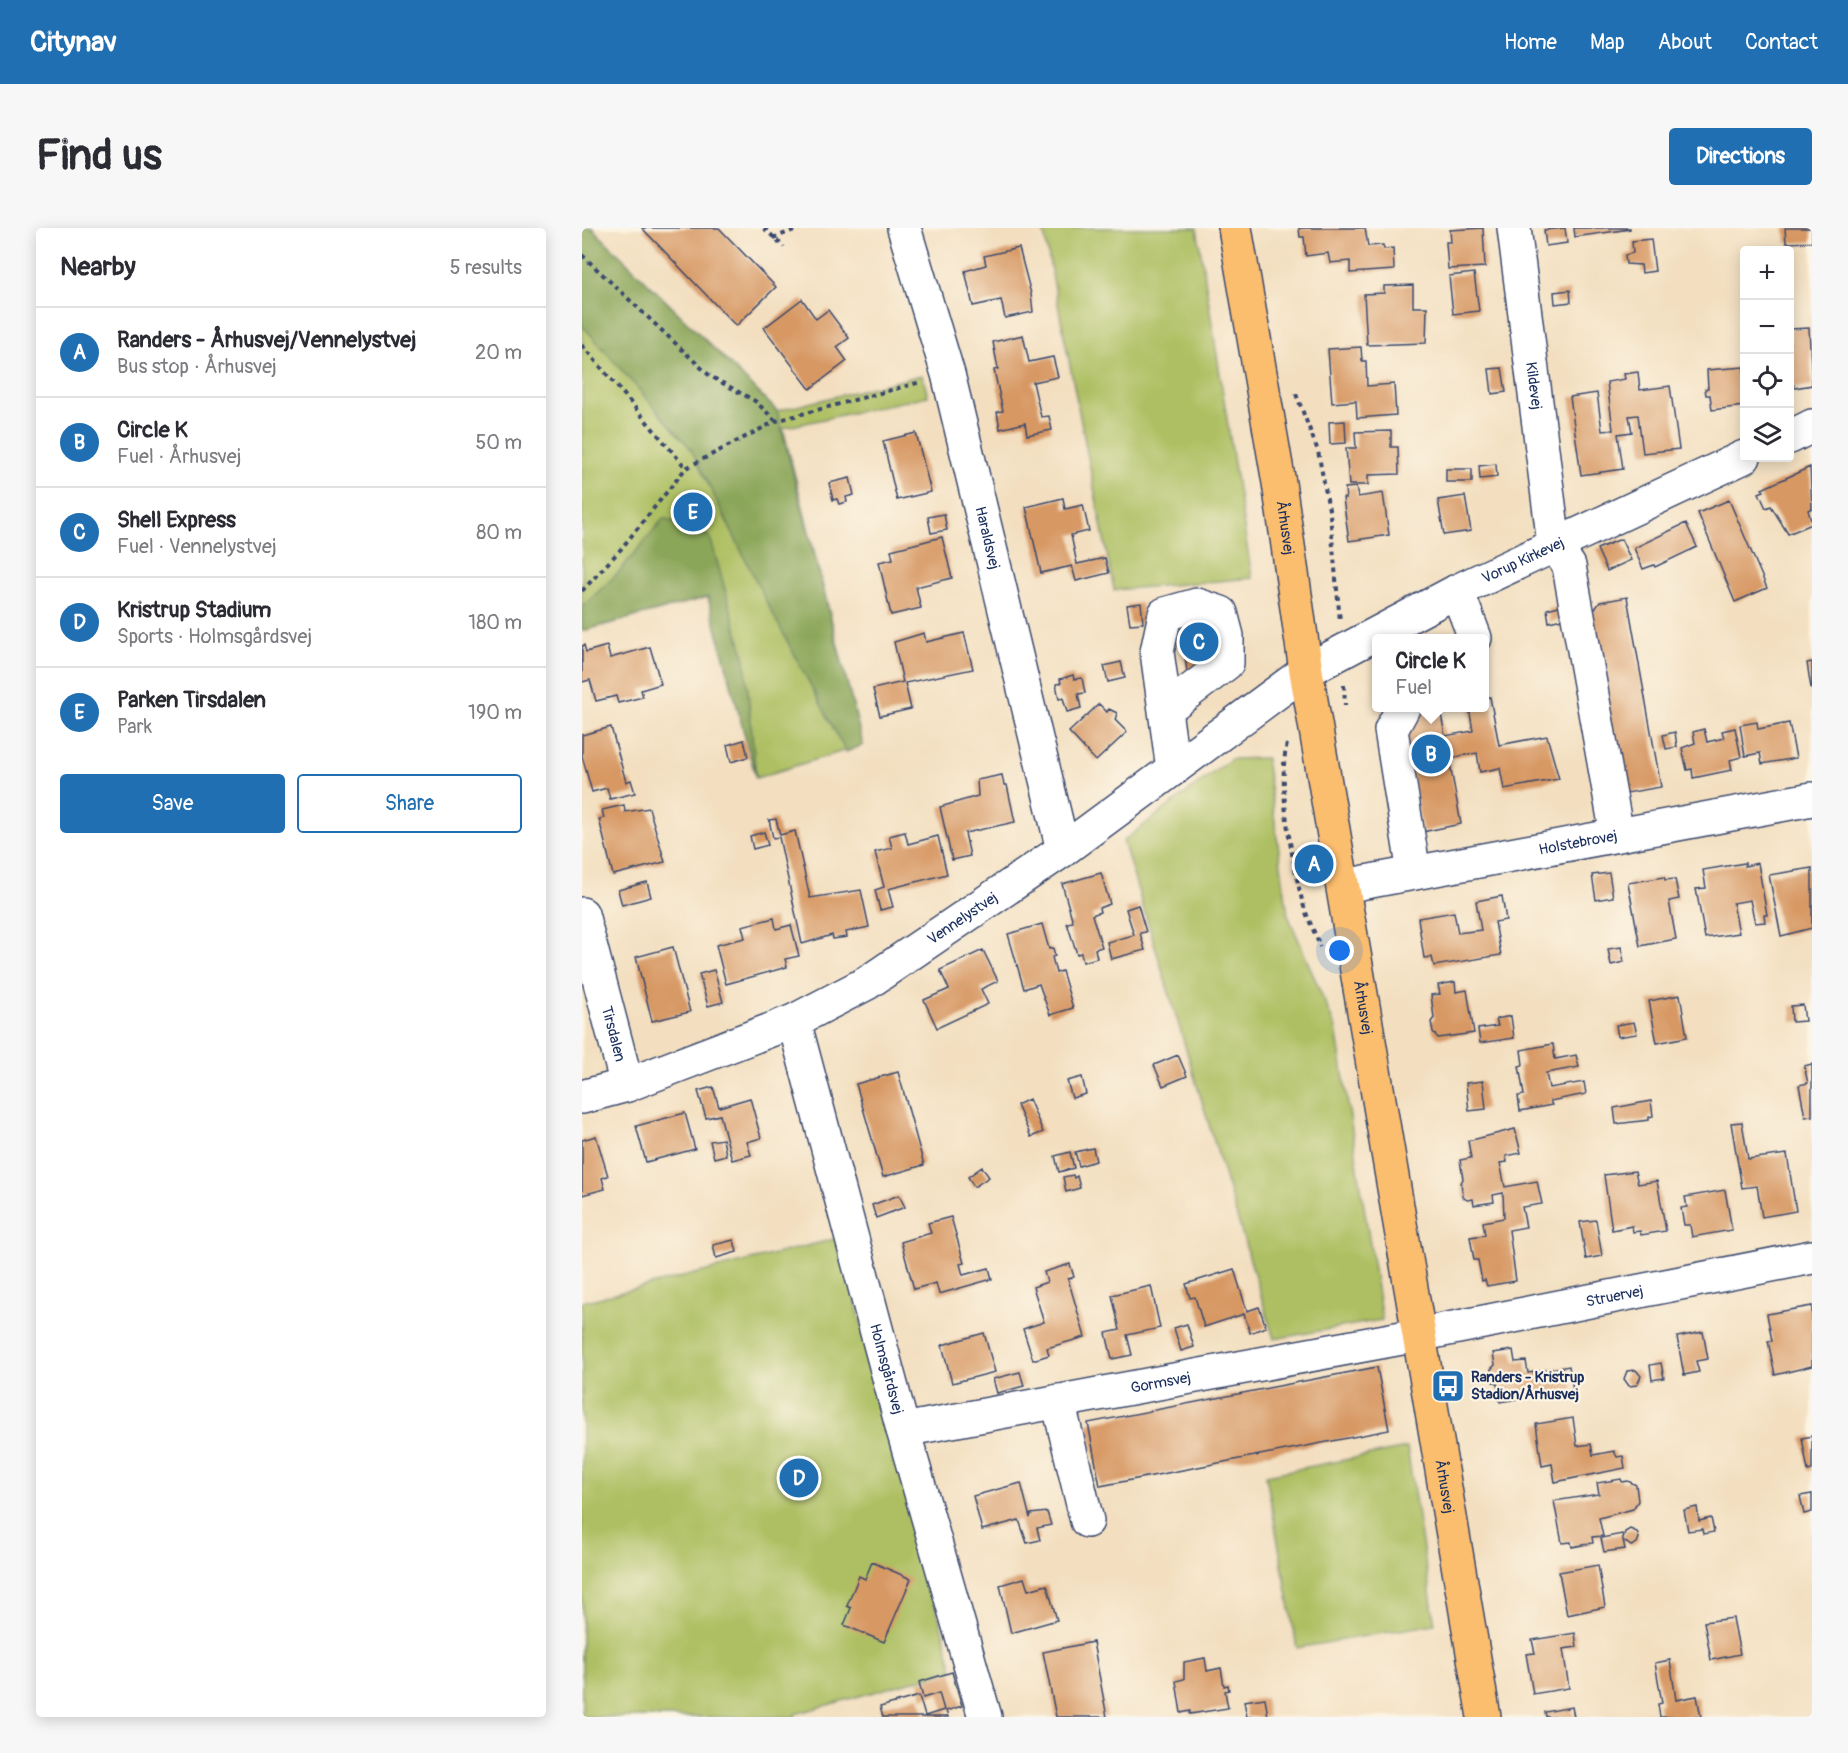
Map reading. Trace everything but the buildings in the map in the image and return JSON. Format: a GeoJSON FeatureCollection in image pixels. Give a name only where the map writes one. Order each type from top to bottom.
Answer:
{"type":"FeatureCollection","features":[{"type":"Feature","properties":{"kind":"main road","name":"Århusvej"},"geometry":{"type":"LineString","coordinates":[[1235,228],[1279,483],[1306,671],[1484,1717]]}},
{"type":"Feature","properties":{"kind":"street","name":"Haraldsvej"},"geometry":{"type":"LineString","coordinates":[[904,228],[948,374],[1063,850]]}},
{"type":"Feature","properties":{"kind":"street","name":"Kildevej"},"geometry":{"type":"LineString","coordinates":[[1514,228],[1554,544]]}},
{"type":"Feature","properties":{"kind":"street"},"geometry":{"type":"LineString","coordinates":[[1794,435],[1812,426]]}},
{"type":"Feature","properties":{"kind":"street","name":"Vorup Kirkevej"},"geometry":{"type":"LineString","coordinates":[[1376,634],[1554,544],[1740,459]]}},
{"type":"Feature","properties":{"kind":"street"},"geometry":{"type":"LineString","coordinates":[[1554,544],[1569,566],[1617,835]]}},
{"type":"Feature","properties":{"kind":"street"},"geometry":{"type":"LineString","coordinates":[[1457,591],[1473,634]]}},
{"type":"Feature","properties":{"kind":"street","name":"Vorup Kirkevej"},"geometry":{"type":"LineString","coordinates":[[1306,671],[1372,636]]}},
{"type":"Feature","properties":{"kind":"street","name":"Vennelystvej"},"geometry":{"type":"LineString","coordinates":[[582,1098],[627,1085],[794,1021],[867,983],[1063,850],[1306,671]]}},
{"type":"Feature","properties":{"kind":"street"},"geometry":{"type":"LineString","coordinates":[[1165,710],[1173,769]]}},
{"type":"Feature","properties":{"kind":"street"},"geometry":{"type":"LineString","coordinates":[[1401,712],[1391,730],[1414,873]]}},
{"type":"Feature","properties":{"kind":"street","name":"Holstebrovej"},"geometry":{"type":"LineString","coordinates":[[1344,886],[1812,799]]}},
{"type":"Feature","properties":{"kind":"street","name":"Tirsdalen"},"geometry":{"type":"LineString","coordinates":[[582,914],[627,1085]]}},
{"type":"Feature","properties":{"kind":"street","name":"Holmsgårdsvej"},"geometry":{"type":"LineString","coordinates":[[794,1021],[903,1430],[985,1717]]}},
{"type":"Feature","properties":{"kind":"street","name":"Struervej"},"geometry":{"type":"LineString","coordinates":[[1418,1335],[1812,1257]]}},
{"type":"Feature","properties":{"kind":"street","name":"Gormsvej"},"geometry":{"type":"LineString","coordinates":[[903,1430],[1418,1335]]}},
{"type":"Feature","properties":{"kind":"street"},"geometry":{"type":"LineString","coordinates":[[1058,1401],[1087,1521]]}},
{"type":"Feature","properties":{"kind":"path"},"geometry":{"type":"LineString","coordinates":[[764,228],[784,247]]}},
{"type":"Feature","properties":{"kind":"path"},"geometry":{"type":"LineString","coordinates":[[773,238],[800,228]]}},
{"type":"Feature","properties":{"kind":"path"},"geometry":{"type":"LineString","coordinates":[[582,255],[710,375],[755,401],[776,421]]}},
{"type":"Feature","properties":{"kind":"path"},"geometry":{"type":"LineString","coordinates":[[582,345],[686,468]]}},
{"type":"Feature","properties":{"kind":"path"},"geometry":{"type":"LineString","coordinates":[[582,591],[621,549],[686,468],[776,421],[948,374]]}},
{"type":"Feature","properties":{"kind":"green space"},"geometry":{"type":"Polygon","coordinates":[[[582,228],[592,228],[777,411],[922,375],[928,396],[783,428],[863,745],[756,778],[708,597],[582,631],[582,228]]]}},
{"type":"Feature","properties":{"kind":"green space"},"geometry":{"type":"Polygon","coordinates":[[[582,228],[592,228],[777,411],[863,745],[846,752],[767,603],[691,449],[582,325],[582,228]]]}},
{"type":"Feature","properties":{"kind":"green space"},"geometry":{"type":"Polygon","coordinates":[[[1043,228],[1197,228],[1252,578],[1114,590],[1043,228]]]}},
{"type":"Feature","properties":{"kind":"green space"},"geometry":{"type":"Polygon","coordinates":[[[664,518],[710,537],[745,659],[756,778],[708,597],[582,631],[582,607],[619,572],[664,518]]]}},
{"type":"Feature","properties":{"kind":"green space"},"geometry":{"type":"Polygon","coordinates":[[[1266,758],[1288,915],[1336,1029],[1382,1320],[1274,1339],[1123,841],[1231,759],[1266,758]]]}},
{"type":"Feature","properties":{"kind":"green space"},"geometry":{"type":"Polygon","coordinates":[[[839,1238],[953,1670],[795,1714],[795,1717],[582,1717],[582,1302],[839,1238]]]}},
{"type":"Feature","properties":{"kind":"green space"},"geometry":{"type":"Polygon","coordinates":[[[1407,1448],[1435,1624],[1297,1648],[1266,1475],[1407,1448]]]}},
{"type":"Feature","properties":{"kind":"place","name":"Parken Tirsdalen"},"geometry":{"type":"Point","coordinates":[693,512]}},
{"type":"Feature","properties":{"kind":"place","name":"Shell Express"},"geometry":{"type":"Point","coordinates":[1199,642]}},
{"type":"Feature","properties":{"kind":"place","name":"Circle K"},"geometry":{"type":"Point","coordinates":[1431,754]}},
{"type":"Feature","properties":{"kind":"place","name":"Randers - Århusvej/Vennelystvej"},"geometry":{"type":"Point","coordinates":[1314,864]}},
{"type":"Feature","properties":{"kind":"place","name":"Randers - Kristrup Stadion/Århusvej"},"geometry":{"type":"Point","coordinates":[1448,1386]}},
{"type":"Feature","properties":{"kind":"place","name":"Kristrup Stadium"},"geometry":{"type":"Point","coordinates":[799,1478]}}]}
